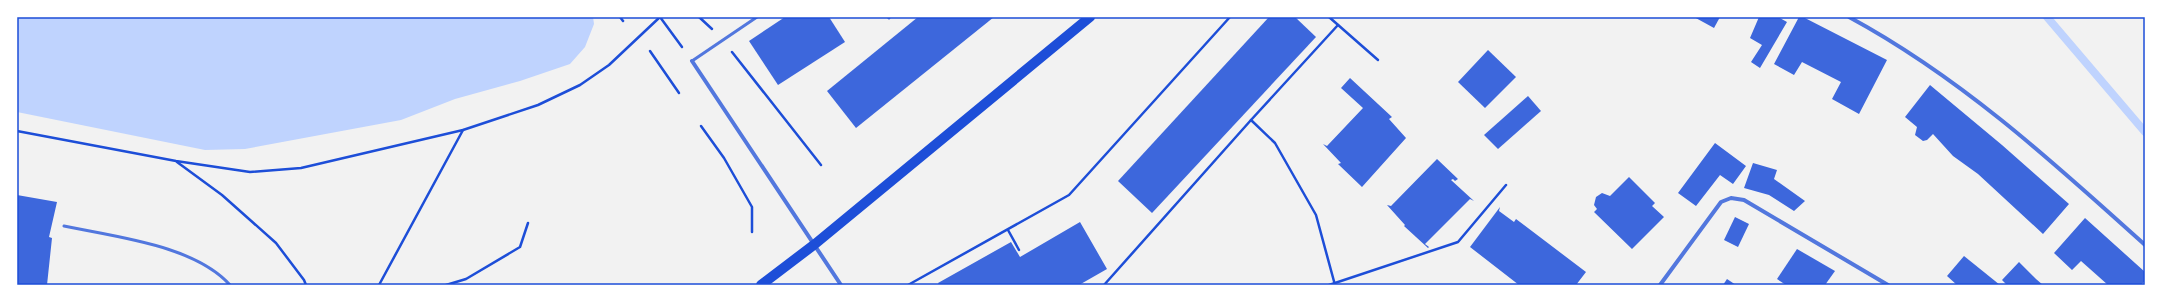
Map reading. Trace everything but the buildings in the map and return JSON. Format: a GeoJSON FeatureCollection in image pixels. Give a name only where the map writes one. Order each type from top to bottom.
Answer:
{"type":"FeatureCollection","features":[{"type":"Feature","properties":{"kind":"main road"},"geometry":{"type":"LineString","coordinates":[[761,285],[815,244],[1090,17]]}},
{"type":"Feature","properties":{"kind":"street"},"geometry":{"type":"LineString","coordinates":[[1849,17],[1879,33],[1967,92],[2049,158],[2145,245]]}},
{"type":"Feature","properties":{"kind":"street"},"geometry":{"type":"LineString","coordinates":[[692,61],[841,285]]}},
{"type":"Feature","properties":{"kind":"street"},"geometry":{"type":"LineString","coordinates":[[1660,285],[1721,202],[1731,198],[1744,200],[1888,285]]}},
{"type":"Feature","properties":{"kind":"lane"},"geometry":{"type":"LineString","coordinates":[[692,61],[757,17]]}},
{"type":"Feature","properties":{"kind":"lane"},"geometry":{"type":"LineString","coordinates":[[64,226],[171,250],[200,261],[224,278],[230,285]]}},
{"type":"Feature","properties":{"kind":"path"},"geometry":{"type":"LineString","coordinates":[[620,17],[623,21]]}},
{"type":"Feature","properties":{"kind":"path"},"geometry":{"type":"LineString","coordinates":[[17,132],[176,161],[250,172],[301,168],[463,130],[538,105],[580,85],[609,64],[660,17],[663,17]]}},
{"type":"Feature","properties":{"kind":"path"},"geometry":{"type":"LineString","coordinates":[[660,17],[692,61]]}},
{"type":"Feature","properties":{"kind":"path"},"geometry":{"type":"LineString","coordinates":[[700,17],[723,40],[821,165]]}},
{"type":"Feature","properties":{"kind":"path"},"geometry":{"type":"LineString","coordinates":[[908,285],[1069,195],[1230,17]]}},
{"type":"Feature","properties":{"kind":"path"},"geometry":{"type":"LineString","coordinates":[[1329,17],[1378,60]]}},
{"type":"Feature","properties":{"kind":"path"},"geometry":{"type":"LineString","coordinates":[[1104,285],[1338,25]]}},
{"type":"Feature","properties":{"kind":"path"},"geometry":{"type":"LineString","coordinates":[[650,51],[679,93]]}},
{"type":"Feature","properties":{"kind":"path"},"geometry":{"type":"LineString","coordinates":[[1251,120],[1275,143],[1316,214],[1334,284]]}},
{"type":"Feature","properties":{"kind":"path"},"geometry":{"type":"LineString","coordinates":[[701,126],[724,158],[752,207],[752,232]]}},
{"type":"Feature","properties":{"kind":"path"},"geometry":{"type":"LineString","coordinates":[[379,285],[463,130]]}},
{"type":"Feature","properties":{"kind":"path"},"geometry":{"type":"LineString","coordinates":[[176,161],[222,195],[276,243],[304,280],[306,285]]}},
{"type":"Feature","properties":{"kind":"path"},"geometry":{"type":"LineString","coordinates":[[1329,285],[1458,242],[1506,185]]}},
{"type":"Feature","properties":{"kind":"path"},"geometry":{"type":"LineString","coordinates":[[446,285],[466,279],[520,247],[528,223]]}},
{"type":"Feature","properties":{"kind":"path"},"geometry":{"type":"LineString","coordinates":[[1008,230],[1019,250]]}},
{"type":"Feature","properties":{"kind":"water"},"geometry":{"type":"Polygon","coordinates":[[[17,17],[593,17],[594,24],[585,47],[570,64],[520,81],[455,99],[401,120],[245,149],[205,150],[17,112],[17,17]]]}},
{"type":"Feature","properties":{"kind":"waterway"},"geometry":{"type":"LineString","coordinates":[[2047,17],[2145,132]]}}]}
